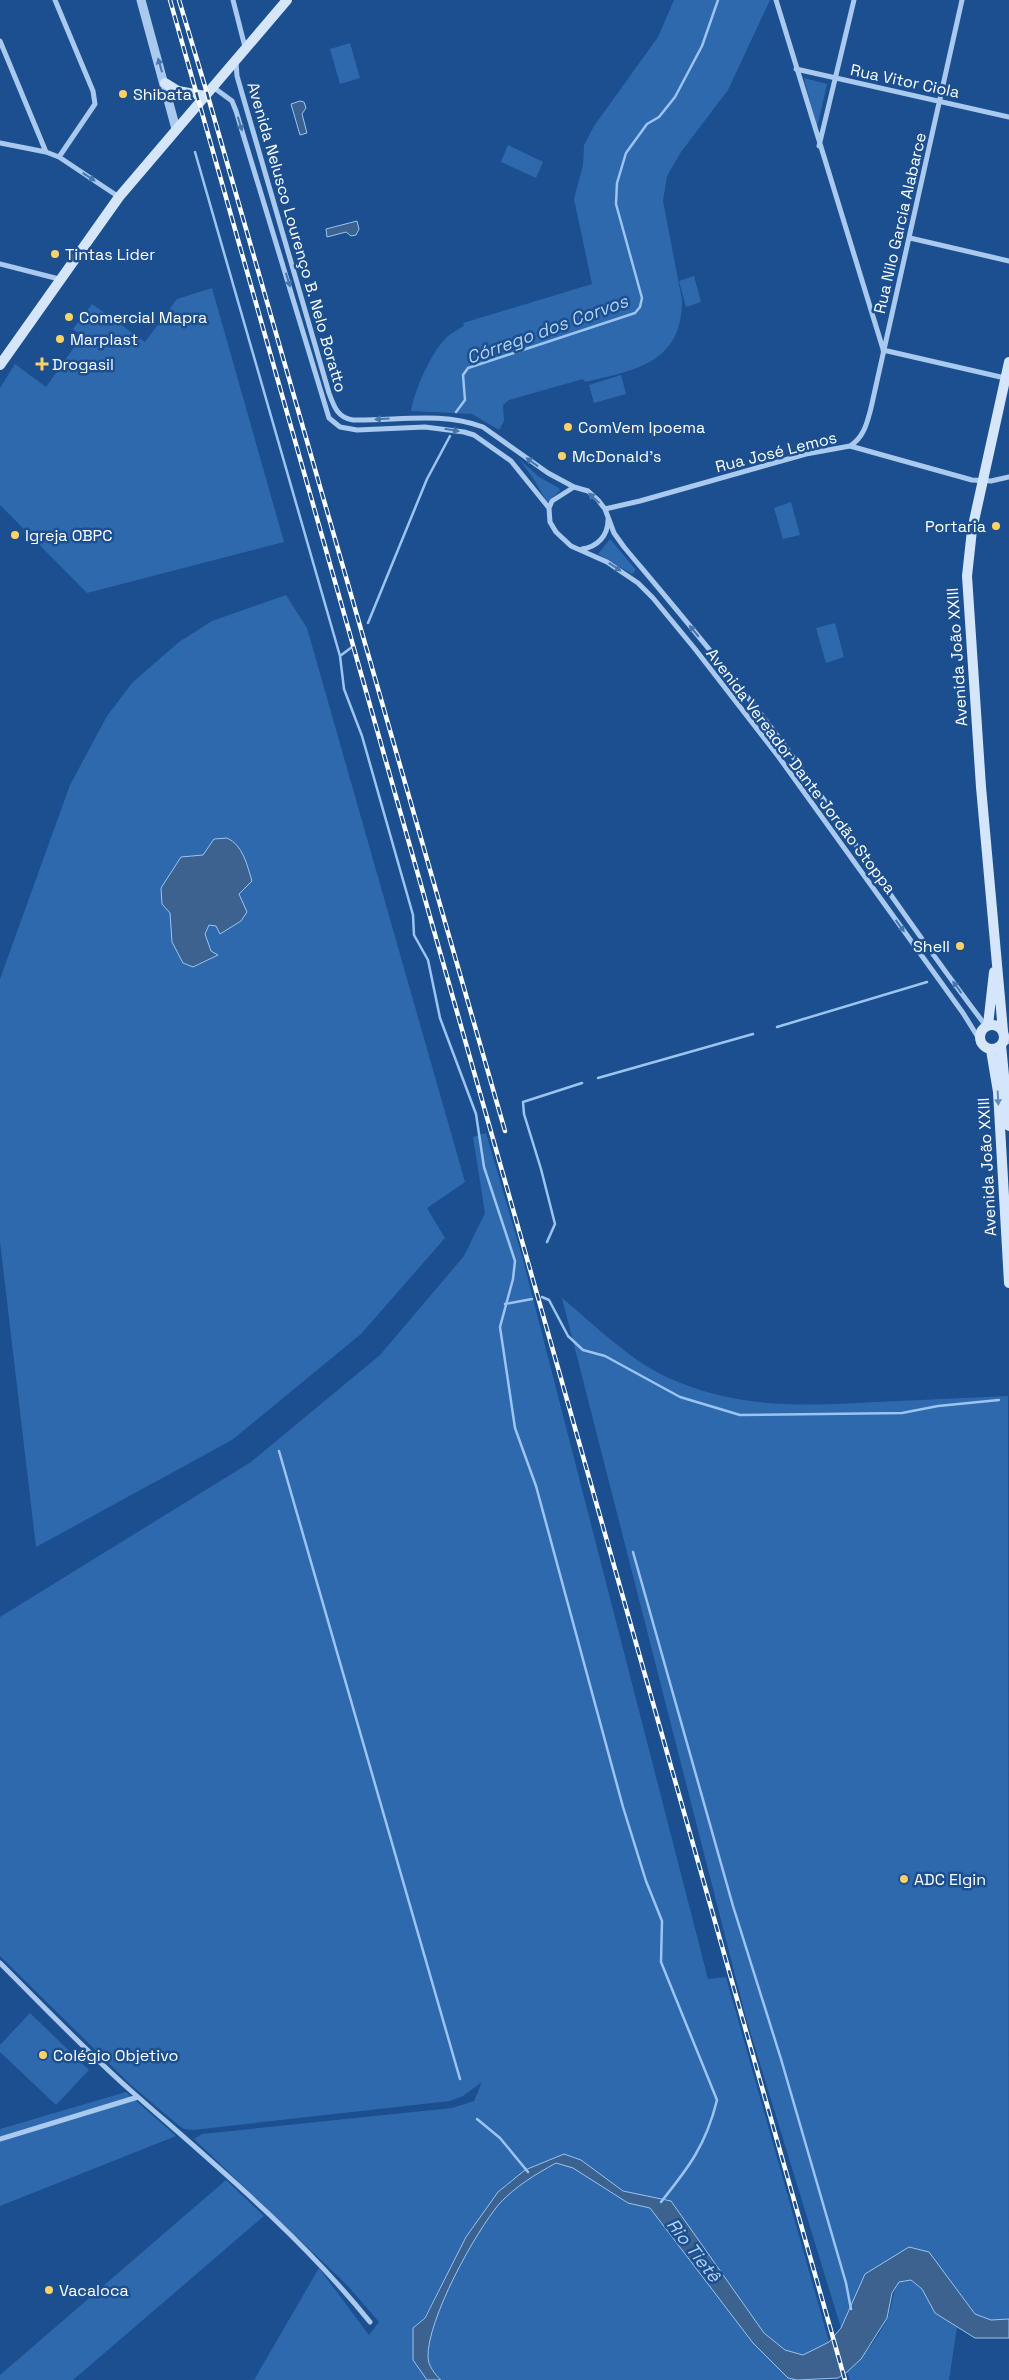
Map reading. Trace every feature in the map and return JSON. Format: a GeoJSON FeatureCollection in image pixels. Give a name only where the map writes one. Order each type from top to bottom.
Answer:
{"type":"FeatureCollection","features":[{"type":"Feature","properties":{"kind":"main road"},"geometry":{"type":"LineString","coordinates":[[0,365],[59,279],[119,197],[287,0]]}},
{"type":"Feature","properties":{"kind":"main road"},"geometry":{"type":"LineString","coordinates":[[213,87],[219,73],[235,54],[245,47]]}},
{"type":"Feature","properties":{"kind":"main road"},"geometry":{"type":"LineString","coordinates":[[165,83],[178,91],[204,96]]}},
{"type":"Feature","properties":{"kind":"main road","name":"Avenida João XXIII"},"geometry":{"type":"LineString","coordinates":[[1009,362],[969,548],[966,576],[1009,1126]]}},
{"type":"Feature","properties":{"kind":"main road","name":"Avenida João XXIII"},"geometry":{"type":"LineString","coordinates":[[981,1042],[980,1033],[987,1025],[996,954]]}},
{"type":"Feature","properties":{"kind":"main road"},"geometry":{"type":"LineString","coordinates":[[981,1042],[1002,1041],[998,1026],[987,1025]]}},
{"type":"Feature","properties":{"kind":"main road","name":"Avenida João XXIII"},"geometry":{"type":"LineString","coordinates":[[1002,1041],[998,1092],[1009,1283]]}},
{"type":"Feature","properties":{"kind":"street"},"geometry":{"type":"LineString","coordinates":[[55,0],[93,91],[95,104],[59,157]]}},
{"type":"Feature","properties":{"kind":"street"},"geometry":{"type":"LineString","coordinates":[[141,0],[176,129]]}},
{"type":"Feature","properties":{"kind":"street"},"geometry":{"type":"LineString","coordinates":[[233,0],[245,47]]}},
{"type":"Feature","properties":{"kind":"street"},"geometry":{"type":"LineString","coordinates":[[776,0],[819,147],[883,350],[1006,378]]}},
{"type":"Feature","properties":{"kind":"street"},"geometry":{"type":"LineString","coordinates":[[819,147],[854,0]]}},
{"type":"Feature","properties":{"kind":"street","name":"Rua Nilo Garcia Alabarce"},"geometry":{"type":"LineString","coordinates":[[850,446],[857,442],[866,424],[910,238],[962,0]]}},
{"type":"Feature","properties":{"kind":"street"},"geometry":{"type":"LineString","coordinates":[[0,41],[46,152]]}},
{"type":"Feature","properties":{"kind":"street","name":"Avenida Nelusco Lourenço B. Nelo Boratto"},"geometry":{"type":"LineString","coordinates":[[238,57],[237,76],[279,226],[329,394],[334,407],[345,419]]}},
{"type":"Feature","properties":{"kind":"street","name":"Rua Vitor Ciola"},"geometry":{"type":"LineString","coordinates":[[796,69],[1009,117]]}},
{"type":"Feature","properties":{"kind":"street","name":"Avenida Nelusco Lourenço B. Nelo Boratto"},"geometry":{"type":"LineString","coordinates":[[213,87],[232,101],[236,111],[329,418],[335,424]]}},
{"type":"Feature","properties":{"kind":"street"},"geometry":{"type":"LineString","coordinates":[[0,143],[46,152],[59,157],[119,197]]}},
{"type":"Feature","properties":{"kind":"street"},"geometry":{"type":"LineString","coordinates":[[910,238],[1009,261]]}},
{"type":"Feature","properties":{"kind":"street"},"geometry":{"type":"LineString","coordinates":[[0,264],[59,279]]}},
{"type":"Feature","properties":{"kind":"street","name":"Avenida Vereador Dante Jordão Stoppa"},"geometry":{"type":"LineString","coordinates":[[345,419],[429,418],[472,423],[483,427],[548,473],[574,488],[588,491],[605,509],[624,547],[706,645],[777,735],[896,904],[987,1025]]}},
{"type":"Feature","properties":{"kind":"street","name":"Avenida Vereador Dante Jordão Stoppa"},"geometry":{"type":"LineString","coordinates":[[335,424],[357,430],[443,428],[474,435],[511,461],[549,508],[550,522],[571,546],[607,562],[638,584],[653,598],[695,649],[784,764],[958,1006],[981,1042]]}},
{"type":"Feature","properties":{"kind":"street","name":"Rua José Lemos"},"geometry":{"type":"LineString","coordinates":[[605,509],[649,499],[806,454],[850,446],[983,481]]}},
{"type":"Feature","properties":{"kind":"street"},"geometry":{"type":"LineString","coordinates":[[983,481],[1009,478]]}},
{"type":"Feature","properties":{"kind":"street"},"geometry":{"type":"LineString","coordinates":[[549,508],[552,501],[574,488]]}},
{"type":"Feature","properties":{"kind":"street"},"geometry":{"type":"LineString","coordinates":[[571,546],[582,549],[591,548],[598,542],[608,527],[608,517]]}},
{"type":"Feature","properties":{"kind":"street"},"geometry":{"type":"LineString","coordinates":[[0,1963],[138,2097],[182,2134],[319,2263],[370,2322]]}},
{"type":"Feature","properties":{"kind":"street"},"geometry":{"type":"LineString","coordinates":[[0,2139],[138,2097]]}},
{"type":"Feature","properties":{"kind":"shaded area"},"geometry":{"type":"Polygon","coordinates":[[[674,0],[770,0],[728,90],[681,152],[667,176],[663,201],[682,300],[680,321],[674,338],[665,350],[653,360],[638,367],[585,382],[583,379],[509,400],[503,405],[504,421],[499,430],[472,414],[411,411],[420,382],[435,352],[447,337],[464,326],[463,323],[592,284],[574,199],[583,165],[584,145],[594,126],[658,37],[674,0]]]}},
{"type":"Feature","properties":{"kind":"shaded area"},"geometry":{"type":"Polygon","coordinates":[[[350,43],[360,78],[340,84],[330,49],[350,43]]]}},
{"type":"Feature","properties":{"kind":"shaded area"},"geometry":{"type":"Polygon","coordinates":[[[804,78],[827,84],[817,128],[804,78]]]}},
{"type":"Feature","properties":{"kind":"shaded area"},"geometry":{"type":"Polygon","coordinates":[[[508,145],[543,162],[536,178],[501,162],[508,145]]]}},
{"type":"Feature","properties":{"kind":"shaded area"},"geometry":{"type":"Polygon","coordinates":[[[694,276],[701,302],[686,307],[679,281],[694,276]]]}},
{"type":"Feature","properties":{"kind":"shaded area"},"geometry":{"type":"Polygon","coordinates":[[[212,288],[284,542],[87,593],[0,505],[0,388],[15,364],[46,387],[82,336],[73,329],[92,304],[145,342],[177,299],[212,288]]]}},
{"type":"Feature","properties":{"kind":"shaded area"},"geometry":{"type":"Polygon","coordinates":[[[621,375],[626,394],[594,403],[589,385],[621,375]]]}},
{"type":"Feature","properties":{"kind":"shaded area"},"geometry":{"type":"Polygon","coordinates":[[[519,459],[539,477],[559,488],[560,491],[547,502],[519,459]]]}},
{"type":"Feature","properties":{"kind":"shaded area"},"geometry":{"type":"Polygon","coordinates":[[[791,502],[800,535],[783,539],[774,508],[791,502]]]}},
{"type":"Feature","properties":{"kind":"shaded area"},"geometry":{"type":"Polygon","coordinates":[[[610,539],[636,570],[632,574],[598,554],[610,539]]]}},
{"type":"Feature","properties":{"kind":"shaded area"},"geometry":{"type":"Polygon","coordinates":[[[286,595],[307,628],[465,1182],[427,1208],[445,1238],[361,1334],[232,1440],[36,1547],[0,1242],[0,979],[70,785],[107,716],[133,682],[179,642],[212,621],[286,595]]]}},
{"type":"Feature","properties":{"kind":"shaded area"},"geometry":{"type":"Polygon","coordinates":[[[835,623],[844,657],[826,663],[816,628],[835,623]]]}},
{"type":"Feature","properties":{"kind":"shaded area"},"geometry":{"type":"Polygon","coordinates":[[[486,1133],[522,1256],[708,1979],[726,1977],[829,2342],[803,2355],[785,2350],[764,2333],[671,2201],[623,2191],[581,2160],[564,2154],[525,2170],[498,2192],[466,2237],[424,2318],[413,2328],[413,2360],[427,2380],[254,2380],[319,2268],[369,2335],[379,2322],[347,2285],[194,2139],[202,2134],[452,2108],[474,2101],[482,2082],[463,2096],[450,2101],[193,2130],[184,2129],[177,2124],[131,2085],[0,1956],[0,1617],[251,1462],[380,1355],[464,1256],[485,1213],[473,1137],[486,1133]]]}},
{"type":"Feature","properties":{"kind":"shaded area"},"geometry":{"type":"Polygon","coordinates":[[[562,1298],[641,1363],[671,1379],[696,1389],[722,1396],[772,1403],[823,1404],[1008,1396],[1009,2319],[991,2320],[975,2314],[929,2252],[865,2274],[841,2328],[746,2018],[562,1298]]]}},
{"type":"Feature","properties":{"kind":"shaded area"},"geometry":{"type":"Polygon","coordinates":[[[30,2013],[89,2070],[56,2105],[0,2052],[0,2045],[30,2013]]]}},
{"type":"Feature","properties":{"kind":"shaded area"},"geometry":{"type":"Polygon","coordinates":[[[126,2092],[176,2136],[0,2206],[0,2129],[126,2092]]]}},
{"type":"Feature","properties":{"kind":"shaded area"},"geometry":{"type":"Polygon","coordinates":[[[556,2163],[573,2168],[628,2203],[650,2208],[753,2343],[788,2378],[797,2380],[441,2380],[434,2373],[429,2363],[430,2341],[435,2321],[454,2277],[478,2234],[500,2203],[526,2181],[556,2163]]]}},
{"type":"Feature","properties":{"kind":"shaded area"},"geometry":{"type":"Polygon","coordinates":[[[226,2180],[264,2216],[73,2380],[0,2380],[0,2375],[226,2180]]]}},
{"type":"Feature","properties":{"kind":"shaded area"},"geometry":{"type":"Polygon","coordinates":[[[911,2280],[922,2289],[935,2313],[957,2327],[949,2380],[850,2380],[847,2372],[875,2340],[889,2314],[899,2282],[911,2280]]]}},
{"type":"Feature","properties":{"kind":"water"},"geometry":{"type":"Polygon","coordinates":[[[300,101],[304,102],[306,108],[302,114],[307,133],[300,135],[291,104],[300,101]]]}},
{"type":"Feature","properties":{"kind":"water"},"geometry":{"type":"Polygon","coordinates":[[[357,221],[359,229],[356,235],[351,236],[346,232],[327,237],[326,229],[357,221]]]}},
{"type":"Feature","properties":{"kind":"water"},"geometry":{"type":"Polygon","coordinates":[[[227,838],[241,850],[252,881],[239,894],[247,912],[241,921],[220,934],[216,926],[209,925],[205,934],[211,951],[218,955],[193,967],[183,963],[172,942],[170,913],[162,904],[161,888],[181,857],[203,855],[214,839],[227,838]]]}},
{"type":"Feature","properties":{"kind":"water","name":"Rio Tietê"},"geometry":{"type":"Polygon","coordinates":[[[564,2154],[581,2160],[623,2191],[671,2201],[764,2333],[785,2350],[803,2355],[829,2342],[841,2328],[865,2274],[909,2247],[929,2252],[975,2314],[991,2320],[1009,2319],[1009,2338],[975,2338],[935,2313],[922,2289],[911,2280],[899,2282],[892,2293],[887,2318],[861,2359],[847,2372],[838,2378],[797,2380],[788,2378],[753,2343],[650,2208],[628,2203],[573,2168],[556,2163],[526,2181],[506,2197],[478,2234],[454,2277],[435,2321],[428,2357],[434,2373],[441,2380],[427,2380],[413,2360],[413,2328],[425,2318],[466,2237],[498,2192],[525,2170],[564,2154]]]}},
{"type":"Feature","properties":{"kind":"waterway","name":"Córrego dos Corvos"},"geometry":{"type":"LineString","coordinates":[[456,412],[465,400],[463,375],[468,368],[635,313],[640,307],[642,298],[616,204],[617,183],[626,153],[647,124],[659,117],[675,97],[702,46],[718,0]]}},
{"type":"Feature","properties":{"kind":"waterway"},"geometry":{"type":"LineString","coordinates":[[195,152],[340,656],[344,689],[362,736],[413,915],[414,935],[428,960],[440,1018],[476,1114],[484,1167],[515,1261],[513,1279],[500,1327],[515,1428],[536,1486],[623,1807],[646,1881],[662,1921],[661,1962],[717,2100],[702,2143],[680,2178],[661,2202]]}},
{"type":"Feature","properties":{"kind":"waterway","name":"Córrego dos Corvos"},"geometry":{"type":"LineString","coordinates":[[368,623],[427,479],[450,436]]}},
{"type":"Feature","properties":{"kind":"waterway","name":"Córrego dos Corvos"},"geometry":{"type":"LineString","coordinates":[[340,656],[352,647]]}},
{"type":"Feature","properties":{"kind":"waterway"},"geometry":{"type":"LineString","coordinates":[[777,1027],[927,982]]}},
{"type":"Feature","properties":{"kind":"waterway"},"geometry":{"type":"LineString","coordinates":[[598,1078],[753,1034]]}},
{"type":"Feature","properties":{"kind":"waterway"},"geometry":{"type":"LineString","coordinates":[[547,1242],[555,1224],[524,1114],[523,1102],[582,1083]]}},
{"type":"Feature","properties":{"kind":"waterway"},"geometry":{"type":"LineString","coordinates":[[542,1297],[549,1300],[568,1336],[583,1350],[605,1356],[680,1397],[740,1415],[902,1413],[938,1406],[999,1400]]}},
{"type":"Feature","properties":{"kind":"waterway"},"geometry":{"type":"LineString","coordinates":[[505,1304],[532,1299]]}},
{"type":"Feature","properties":{"kind":"waterway"},"geometry":{"type":"LineString","coordinates":[[279,1451],[460,2079]]}},
{"type":"Feature","properties":{"kind":"waterway"},"geometry":{"type":"LineString","coordinates":[[633,1552],[733,1906],[781,2059],[846,2283],[851,2309]]}},
{"type":"Feature","properties":{"kind":"waterway"},"geometry":{"type":"LineString","coordinates":[[477,2119],[500,2138],[528,2172]]}},
{"type":"Feature","properties":{"kind":"railway"},"geometry":{"type":"LineString","coordinates":[[170,0],[845,2380]]}},
{"type":"Feature","properties":{"kind":"railway"},"geometry":{"type":"LineString","coordinates":[[179,0],[505,1131]]}},
{"type":"Feature","properties":{"kind":"place","name":"Shibata"},"geometry":{"type":"Point","coordinates":[123,94]}},
{"type":"Feature","properties":{"kind":"place","name":"Tintas Lider"},"geometry":{"type":"Point","coordinates":[55,254]}},
{"type":"Feature","properties":{"kind":"place","name":"Comercial Mapra"},"geometry":{"type":"Point","coordinates":[69,317]}},
{"type":"Feature","properties":{"kind":"place","name":"Marplast"},"geometry":{"type":"Point","coordinates":[60,339]}},
{"type":"Feature","properties":{"kind":"place","name":"Drogasil"},"geometry":{"type":"Point","coordinates":[42,364]}},
{"type":"Feature","properties":{"kind":"place","name":"ComVem Ipoema"},"geometry":{"type":"Point","coordinates":[568,427]}},
{"type":"Feature","properties":{"kind":"place","name":"McDonald's"},"geometry":{"type":"Point","coordinates":[562,456]}},
{"type":"Feature","properties":{"kind":"place","name":"Portaria"},"geometry":{"type":"Point","coordinates":[996,526]}},
{"type":"Feature","properties":{"kind":"place","name":"Igreja OBPC"},"geometry":{"type":"Point","coordinates":[15,535]}},
{"type":"Feature","properties":{"kind":"place","name":"Shell"},"geometry":{"type":"Point","coordinates":[960,946]}},
{"type":"Feature","properties":{"kind":"place","name":"ADC Elgin"},"geometry":{"type":"Point","coordinates":[904,1879]}},
{"type":"Feature","properties":{"kind":"place","name":"Colégio Objetivo"},"geometry":{"type":"Point","coordinates":[43,2055]}},
{"type":"Feature","properties":{"kind":"place","name":"Vacaloca"},"geometry":{"type":"Point","coordinates":[49,2290]}}]}
